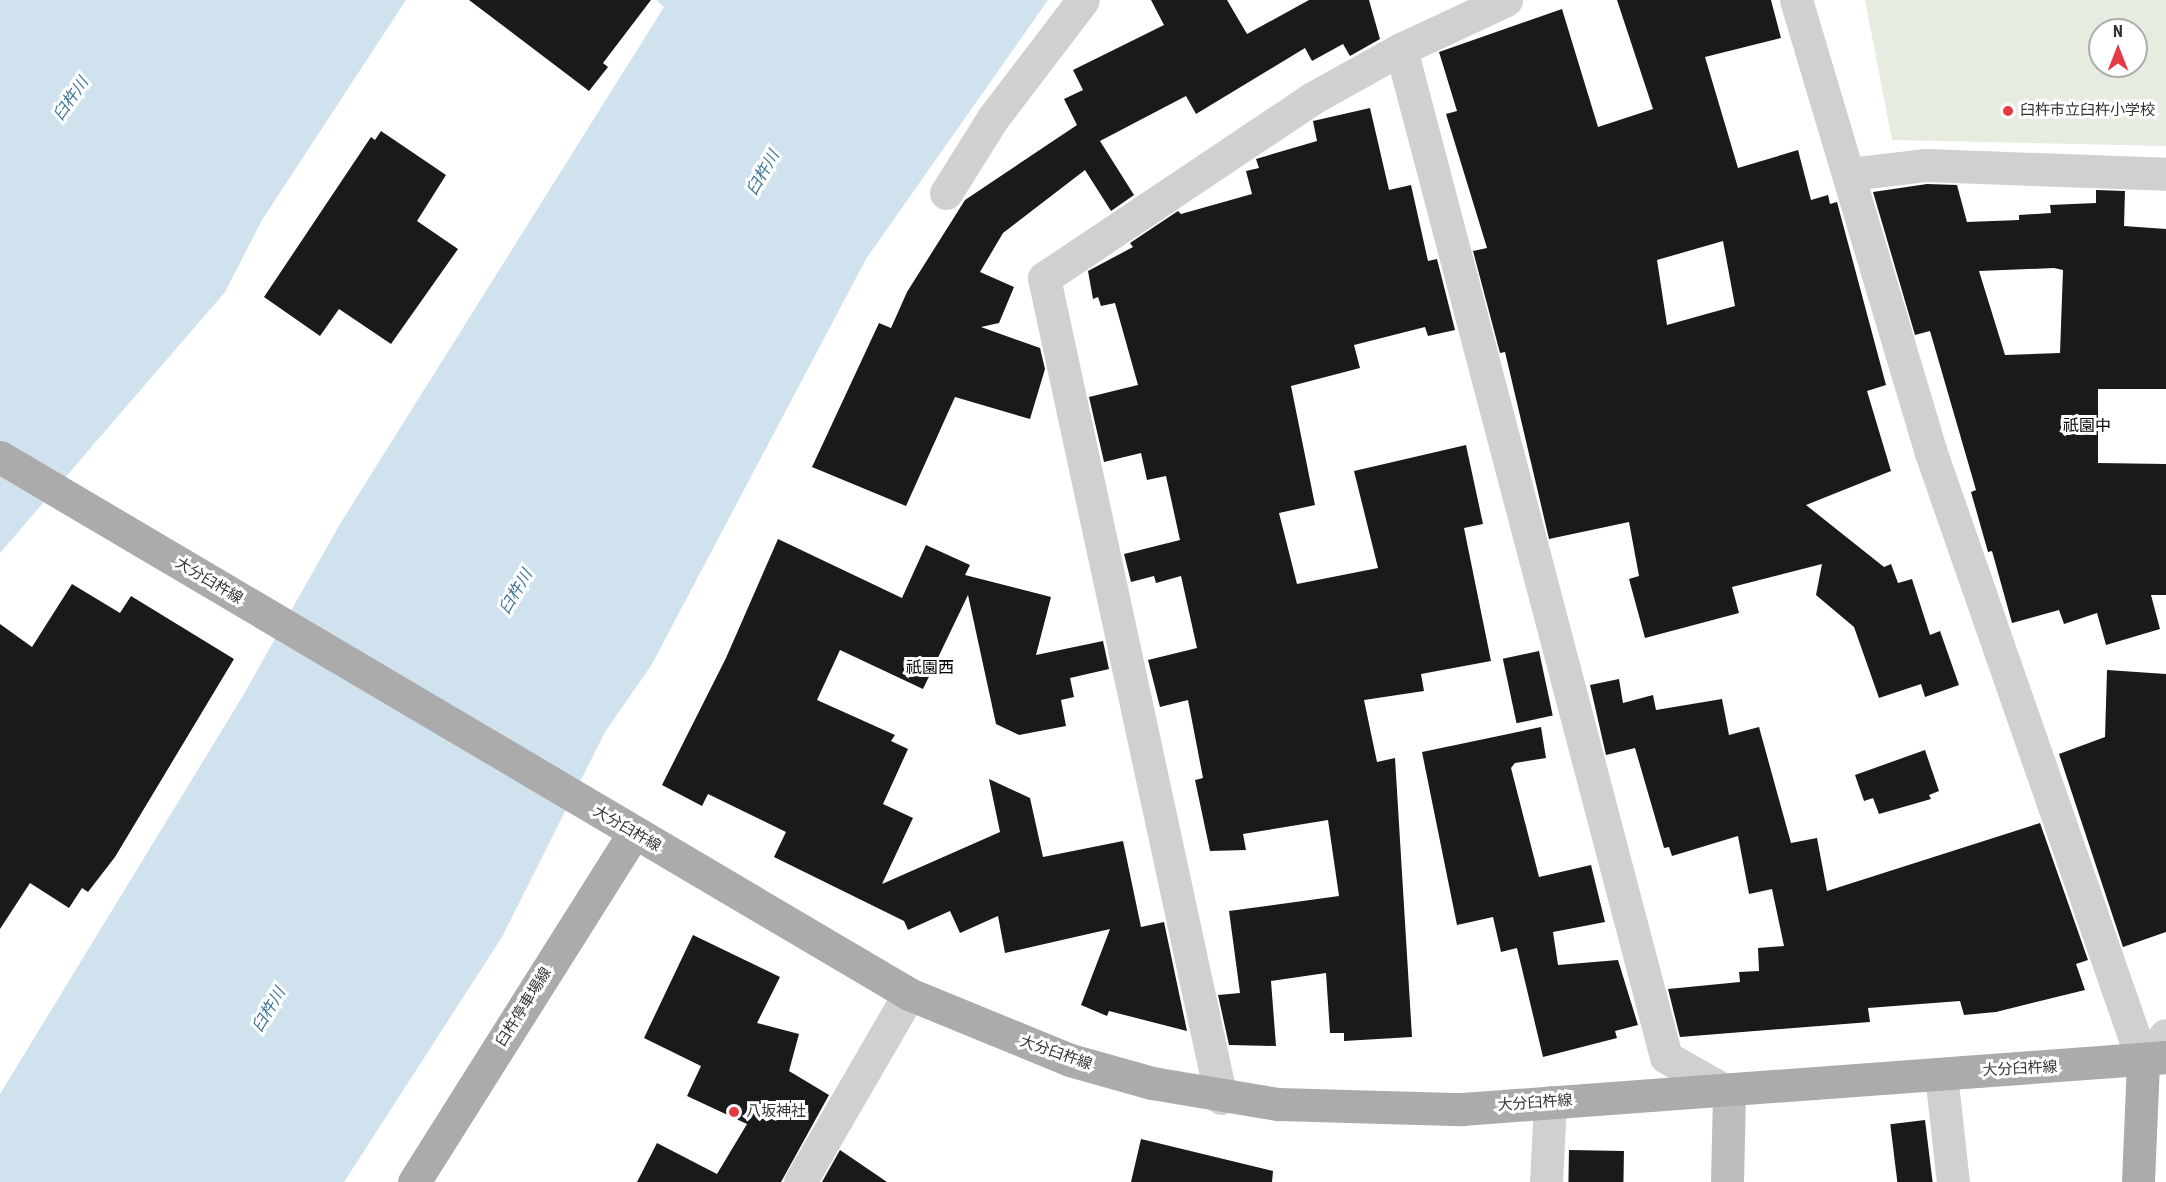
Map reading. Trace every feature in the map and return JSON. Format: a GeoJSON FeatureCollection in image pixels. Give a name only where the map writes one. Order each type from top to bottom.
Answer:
{"type":"FeatureCollection","features":[{"type":"Feature","properties":{"kind":"main road","name":"大分臼杵線"},"geometry":{"type":"LineString","coordinates":[[0,457],[909,994],[1070,1060],[1221,1098],[1406,1110],[1729,1093],[1941,1074],[2154,1060]]}},
{"type":"Feature","properties":{"kind":"main road","name":"臼杵停車場線"},"geometry":{"type":"LineString","coordinates":[[414,1182],[634,832]]}},
{"type":"Feature","properties":{"kind":"main road"},"geometry":{"type":"LineString","coordinates":[[2138,1182],[2154,1060]]}},
{"type":"Feature","properties":{"kind":"street"},"geometry":{"type":"LineString","coordinates":[[946,193],[993,118],[1083,0]]}},
{"type":"Feature","properties":{"kind":"street"},"geometry":{"type":"LineString","coordinates":[[1221,1098],[1044,278],[1301,105],[1401,49],[1506,0]]}},
{"type":"Feature","properties":{"kind":"street"},"geometry":{"type":"LineString","coordinates":[[1796,0],[1850,174],[1930,450],[2154,1060]]}},
{"type":"Feature","properties":{"kind":"street"},"geometry":{"type":"LineString","coordinates":[[1401,49],[1666,1057],[1729,1093],[1727,1182]]}},
{"type":"Feature","properties":{"kind":"street"},"geometry":{"type":"LineString","coordinates":[[1850,174],[1926,165],[2166,174]]}},
{"type":"Feature","properties":{"kind":"street"},"geometry":{"type":"LineString","coordinates":[[800,1182],[909,994]]}},
{"type":"Feature","properties":{"kind":"street"},"geometry":{"type":"LineString","coordinates":[[2154,1060],[2166,1035]]}},
{"type":"Feature","properties":{"kind":"street"},"geometry":{"type":"LineString","coordinates":[[1941,1074],[1953,1182]]}},
{"type":"Feature","properties":{"kind":"street"},"geometry":{"type":"LineString","coordinates":[[1546,1182],[1550,1102]]}},
{"type":"Feature","properties":{"kind":"shaded area","name":"臼杵市立臼杵小学校"},"geometry":{"type":"Polygon","coordinates":[[[1865,0],[2166,0],[2166,146],[1892,140],[1865,0]]]}},
{"type":"Feature","properties":{"kind":"water","name":"臼杵川"},"geometry":{"type":"Polygon","coordinates":[[[0,0],[406,0],[262,220],[225,292],[0,553],[0,0]]]}},
{"type":"Feature","properties":{"kind":"water","name":"臼杵川"},"geometry":{"type":"Polygon","coordinates":[[[656,0],[1048,0],[866,259],[652,664],[605,732],[502,937],[344,1182],[0,1182],[0,1094],[241,699],[340,524],[664,7],[656,0]]]}},
{"type":"Feature","properties":{"kind":"building"},"geometry":{"type":"Polygon","coordinates":[[[469,0],[651,0],[603,63],[608,67],[589,91],[469,0]]]}},
{"type":"Feature","properties":{"kind":"building"},"geometry":{"type":"Polygon","coordinates":[[[1151,0],[1227,0],[1247,34],[1309,0],[1369,0],[1380,39],[1350,56],[1343,44],[1312,61],[1305,48],[1196,114],[1186,96],[1100,141],[1134,195],[1111,211],[1085,170],[1003,233],[980,272],[1014,287],[999,323],[981,327],[1040,348],[1045,369],[1030,419],[955,397],[906,506],[812,467],[879,323],[891,328],[907,292],[965,200],[1077,125],[1064,99],[1083,90],[1073,70],[1164,25],[1151,0]]]}},
{"type":"Feature","properties":{"kind":"building"},"geometry":{"type":"Polygon","coordinates":[[[1617,0],[1771,0],[1781,38],[1705,57],[1738,168],[1798,150],[1811,200],[1828,195],[1830,204],[1837,202],[1886,385],[1867,391],[1891,471],[1806,505],[1884,567],[1891,564],[1898,583],[1912,579],[1930,635],[1940,631],[1959,685],[1925,697],[1921,684],[1879,698],[1854,627],[1816,595],[1822,564],[1732,587],[1739,613],[1645,638],[1629,579],[1639,576],[1629,522],[1549,539],[1505,352],[1500,353],[1473,251],[1487,248],[1446,114],[1457,111],[1439,52],[1562,9],[1598,127],[1653,109],[1617,0]],[[1723,241],[1657,260],[1667,325],[1735,306],[1723,241]]]}},
{"type":"Feature","properties":{"kind":"building"},"geometry":{"type":"Polygon","coordinates":[[[1370,108],[1389,190],[1411,185],[1428,261],[1437,259],[1455,330],[1428,336],[1425,327],[1354,345],[1360,368],[1291,386],[1315,505],[1279,513],[1297,584],[1378,568],[1354,471],[1466,445],[1483,524],[1464,528],[1491,661],[1421,674],[1424,691],[1364,700],[1377,762],[1395,758],[1412,1037],[1344,1041],[1344,1033],[1330,1033],[1326,973],[1271,981],[1276,1046],[1229,1045],[1218,995],[1240,993],[1229,911],[1339,896],[1328,820],[1243,834],[1246,850],[1210,851],[1195,780],[1203,778],[1188,700],[1160,707],[1148,660],[1197,648],[1181,576],[1156,583],[1154,576],[1131,582],[1124,554],[1180,540],[1166,476],[1147,480],[1141,453],[1104,462],[1089,397],[1138,385],[1115,303],[1101,306],[1098,297],[1093,299],[1088,271],[1133,247],[1130,243],[1178,211],[1181,214],[1252,194],[1246,171],[1259,168],[1256,159],[1317,141],[1313,121],[1370,108]]]}},
{"type":"Feature","properties":{"kind":"building"},"geometry":{"type":"Polygon","coordinates":[[[381,131],[446,175],[417,221],[458,249],[391,344],[339,309],[320,336],[264,297],[371,137],[375,140],[381,131]]]}},
{"type":"Feature","properties":{"kind":"building"},"geometry":{"type":"Polygon","coordinates":[[[1927,184],[1957,185],[1967,222],[2019,220],[2019,215],[2051,213],[2050,205],[2096,203],[2096,190],[2125,191],[2124,226],[2166,229],[2166,389],[2098,389],[2098,463],[2166,464],[2166,595],[2151,595],[2160,629],[2106,645],[2097,613],[2064,624],[2059,610],[2012,623],[1992,551],[1988,552],[1971,492],[1976,490],[1930,331],[1915,335],[1873,192],[1927,184]],[[2054,268],[1979,271],[2005,355],[2060,353],[2063,270],[2054,268]]]}},
{"type":"Feature","properties":{"kind":"building"},"geometry":{"type":"Polygon","coordinates":[[[778,539],[902,598],[926,545],[970,565],[965,575],[1051,597],[1036,655],[1103,641],[1109,669],[1070,678],[1074,697],[1061,700],[1066,726],[1019,735],[996,724],[968,595],[923,689],[840,650],[817,700],[895,735],[891,741],[908,749],[883,804],[913,818],[882,884],[1000,832],[989,779],[1030,798],[1043,857],[1123,841],[1141,927],[1164,922],[1187,1031],[1109,1011],[1107,1016],[1081,1005],[1110,929],[1005,953],[998,916],[960,933],[950,911],[908,930],[904,921],[774,857],[786,832],[708,794],[702,806],[662,785],[726,658],[778,539]]]}},
{"type":"Feature","properties":{"kind":"building"},"geometry":{"type":"Polygon","coordinates":[[[72,584],[120,613],[131,596],[234,659],[115,857],[88,892],[82,888],[69,908],[30,883],[0,929],[0,624],[32,647],[72,584]]]}},
{"type":"Feature","properties":{"kind":"building"},"geometry":{"type":"Polygon","coordinates":[[[1539,651],[1553,716],[1517,723],[1503,659],[1539,651]]]}},
{"type":"Feature","properties":{"kind":"building"},"geometry":{"type":"Polygon","coordinates":[[[2107,670],[2166,674],[2166,932],[2123,947],[2059,754],[2105,737],[2107,670]]]}},
{"type":"Feature","properties":{"kind":"building"},"geometry":{"type":"Polygon","coordinates":[[[1619,679],[1623,703],[1653,695],[1656,710],[1722,699],[1729,735],[1759,727],[1791,843],[1817,838],[1827,891],[2040,823],[2088,960],[2076,964],[2085,990],[1996,1012],[1964,1015],[1960,1001],[1868,1008],[1870,1022],[1680,1037],[1668,989],[1740,982],[1739,972],[1759,971],[1758,948],[1784,946],[1772,889],[1749,894],[1738,836],[1672,856],[1669,847],[1664,848],[1635,748],[1606,755],[1590,685],[1619,679]]]}},
{"type":"Feature","properties":{"kind":"building"},"geometry":{"type":"Polygon","coordinates":[[[1541,727],[1546,758],[1515,763],[1511,768],[1539,877],[1591,865],[1605,922],[1553,932],[1558,965],[1618,960],[1638,1025],[1615,1031],[1617,1038],[1543,1057],[1517,948],[1501,952],[1493,917],[1457,925],[1422,752],[1541,727]]]}},
{"type":"Feature","properties":{"kind":"building"},"geometry":{"type":"Polygon","coordinates":[[[1925,750],[1939,791],[1929,795],[1931,799],[1879,814],[1873,798],[1864,801],[1855,775],[1925,750]]]}},
{"type":"Feature","properties":{"kind":"building"},"geometry":{"type":"Polygon","coordinates":[[[693,935],[780,977],[757,1023],[799,1034],[789,1071],[829,1095],[781,1182],[637,1182],[657,1143],[717,1174],[747,1124],[687,1096],[701,1066],[644,1038],[693,935]]]}},
{"type":"Feature","properties":{"kind":"building"},"geometry":{"type":"Polygon","coordinates":[[[1925,1120],[1933,1182],[1897,1182],[1890,1124],[1925,1120]]]}},
{"type":"Feature","properties":{"kind":"building"},"geometry":{"type":"Polygon","coordinates":[[[1141,1139],[1273,1171],[1272,1182],[1131,1182],[1141,1139]]]}},
{"type":"Feature","properties":{"kind":"building"},"geometry":{"type":"Polygon","coordinates":[[[840,1150],[887,1182],[822,1182],[840,1150]]]}},
{"type":"Feature","properties":{"kind":"building"},"geometry":{"type":"Polygon","coordinates":[[[1569,1150],[1624,1151],[1623,1182],[1568,1182],[1569,1150]]]}},
{"type":"Feature","properties":{"kind":"place","name":"臼杵市立臼杵小学校"},"geometry":{"type":"Point","coordinates":[2008,111]}},
{"type":"Feature","properties":{"kind":"place","name":"八坂神社"},"geometry":{"type":"Point","coordinates":[734,1112]}},
{"type":"Feature","properties":{"kind":"district","name":"祇園中"},"geometry":{"type":"Point","coordinates":[2087,426]}},
{"type":"Feature","properties":{"kind":"district","name":"祇園西"},"geometry":{"type":"Point","coordinates":[930,668]}}]}
